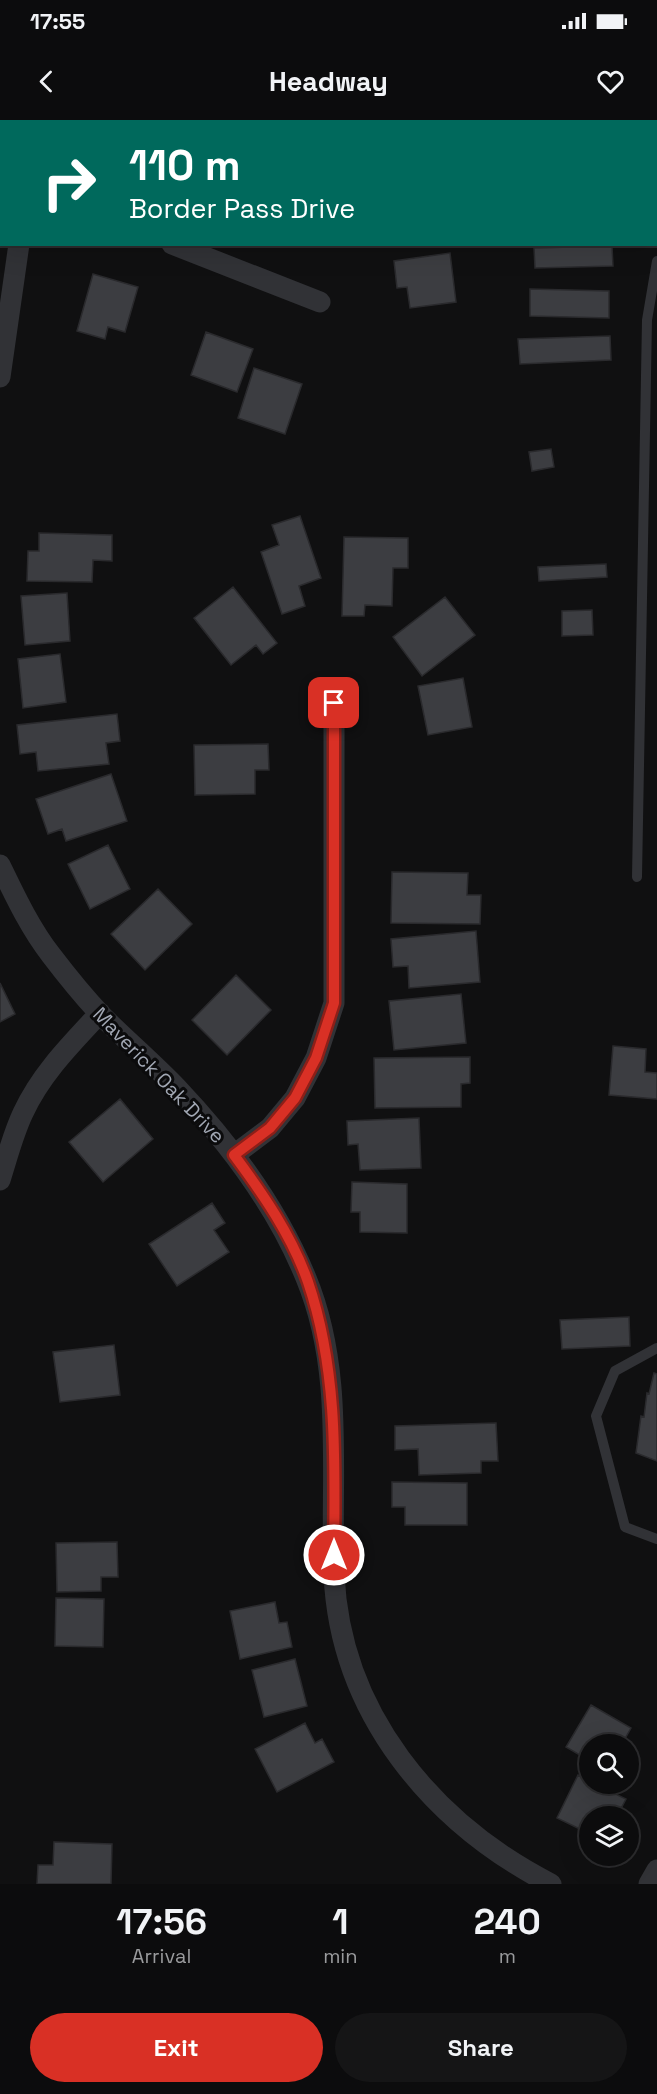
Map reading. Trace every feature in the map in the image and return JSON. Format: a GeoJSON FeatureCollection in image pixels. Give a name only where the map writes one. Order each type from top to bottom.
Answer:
{"type":"FeatureCollection","features":[{"type":"Feature","properties":{"kind":"street"},"geometry":{"type":"LineString","coordinates":[[0,378],[19,246]]}},
{"type":"Feature","properties":{"kind":"street"},"geometry":{"type":"LineString","coordinates":[[177,246],[320,302]]}},
{"type":"Feature","properties":{"kind":"street"},"geometry":{"type":"LineString","coordinates":[[234,1155],[270,1128],[295,1098],[316,1058],[334,1003],[334,703]]}},
{"type":"Feature","properties":{"kind":"street","name":"Maverick Oak Drive"},"geometry":{"type":"LineString","coordinates":[[0,865],[22,910],[49,953],[100,1013],[176,1087],[234,1155],[263,1194],[284,1230],[308,1281],[325,1343],[332,1399],[334,1577],[344,1640],[374,1719],[406,1770],[444,1810],[483,1843],[520,1868],[551,1884]]}},
{"type":"Feature","properties":{"kind":"street"},"geometry":{"type":"LineString","coordinates":[[0,1180],[23,1113],[33,1095],[60,1055],[100,1013]]}},
{"type":"Feature","properties":{"kind":"street"},"geometry":{"type":"LineString","coordinates":[[650,1884],[657,1870]]}},
{"type":"Feature","properties":{"kind":"lane"},"geometry":{"type":"LineString","coordinates":[[637,877],[647,320],[657,261]]}},
{"type":"Feature","properties":{"kind":"lane"},"geometry":{"type":"LineString","coordinates":[[657,1348],[615,1371],[596,1416],[625,1527],[657,1539]]}},
{"type":"Feature","properties":{"kind":"building"},"geometry":{"type":"Polygon","coordinates":[[[612,246],[613,266],[535,268],[534,248],[612,246]]]}},
{"type":"Feature","properties":{"kind":"building"},"geometry":{"type":"Polygon","coordinates":[[[450,253],[456,302],[410,308],[407,287],[397,288],[394,261],[450,253]]]}},
{"type":"Feature","properties":{"kind":"building"},"geometry":{"type":"Polygon","coordinates":[[[93,274],[138,287],[125,332],[108,327],[105,339],[77,331],[93,274]]]}},
{"type":"Feature","properties":{"kind":"building"},"geometry":{"type":"Polygon","coordinates":[[[530,289],[609,291],[609,318],[530,316],[530,289]]]}},
{"type":"Feature","properties":{"kind":"building"},"geometry":{"type":"Polygon","coordinates":[[[206,332],[253,349],[237,392],[191,375],[206,332]]]}},
{"type":"Feature","properties":{"kind":"building"},"geometry":{"type":"Polygon","coordinates":[[[610,336],[611,360],[520,364],[518,339],[610,336]]]}},
{"type":"Feature","properties":{"kind":"building"},"geometry":{"type":"Polygon","coordinates":[[[254,368],[302,384],[285,434],[238,418],[254,368]]]}},
{"type":"Feature","properties":{"kind":"building"},"geometry":{"type":"Polygon","coordinates":[[[551,449],[554,467],[532,471],[529,452],[551,449]]]}},
{"type":"Feature","properties":{"kind":"building"},"geometry":{"type":"Polygon","coordinates":[[[300,516],[321,578],[299,586],[305,606],[282,614],[261,552],[279,545],[272,525],[300,516]]]}},
{"type":"Feature","properties":{"kind":"building"},"geometry":{"type":"Polygon","coordinates":[[[39,533],[112,535],[112,561],[93,560],[92,582],[27,581],[28,551],[39,551],[39,533]]]}},
{"type":"Feature","properties":{"kind":"building"},"geometry":{"type":"Polygon","coordinates":[[[344,537],[408,538],[408,568],[393,568],[392,606],[365,605],[364,616],[342,616],[344,537]]]}},
{"type":"Feature","properties":{"kind":"building"},"geometry":{"type":"Polygon","coordinates":[[[606,564],[607,577],[539,581],[538,567],[606,564]]]}},
{"type":"Feature","properties":{"kind":"building"},"geometry":{"type":"Polygon","coordinates":[[[233,587],[277,643],[263,654],[256,645],[231,665],[194,618],[233,587]]]}},
{"type":"Feature","properties":{"kind":"building"},"geometry":{"type":"Polygon","coordinates":[[[67,593],[70,641],[25,645],[21,596],[67,593]]]}},
{"type":"Feature","properties":{"kind":"building"},"geometry":{"type":"Polygon","coordinates":[[[445,597],[475,635],[422,676],[393,637],[445,597]]]}},
{"type":"Feature","properties":{"kind":"building"},"geometry":{"type":"Polygon","coordinates":[[[592,610],[593,635],[562,636],[562,611],[592,610]]]}},
{"type":"Feature","properties":{"kind":"building"},"geometry":{"type":"Polygon","coordinates":[[[60,654],[66,702],[23,708],[18,659],[60,654]]]}},
{"type":"Feature","properties":{"kind":"building"},"geometry":{"type":"Polygon","coordinates":[[[463,678],[472,727],[428,735],[418,686],[463,678]]]}},
{"type":"Feature","properties":{"kind":"building"},"geometry":{"type":"Polygon","coordinates":[[[117,714],[120,741],[106,743],[109,764],[38,771],[36,752],[20,754],[17,725],[117,714]]]}},
{"type":"Feature","properties":{"kind":"building"},"geometry":{"type":"Polygon","coordinates":[[[268,744],[269,770],[255,770],[255,794],[195,795],[194,745],[268,744]]]}},
{"type":"Feature","properties":{"kind":"building"},"geometry":{"type":"Polygon","coordinates":[[[111,774],[127,821],[66,841],[62,829],[48,834],[36,799],[111,774]]]}},
{"type":"Feature","properties":{"kind":"building"},"geometry":{"type":"Polygon","coordinates":[[[108,845],[130,889],[90,909],[68,864],[108,845]]]}},
{"type":"Feature","properties":{"kind":"building"},"geometry":{"type":"Polygon","coordinates":[[[392,872],[468,873],[467,895],[481,895],[480,924],[391,923],[392,872]]]}},
{"type":"Feature","properties":{"kind":"building"},"geometry":{"type":"Polygon","coordinates":[[[158,889],[192,924],[145,970],[111,934],[158,889]]]}},
{"type":"Feature","properties":{"kind":"building"},"geometry":{"type":"Polygon","coordinates":[[[476,931],[480,982],[409,988],[408,966],[393,967],[391,939],[476,931]]]}},
{"type":"Feature","properties":{"kind":"building"},"geometry":{"type":"Polygon","coordinates":[[[236,975],[271,1010],[227,1055],[192,1020],[236,975]]]}},
{"type":"Feature","properties":{"kind":"building"},"geometry":{"type":"Polygon","coordinates":[[[0,983],[15,1014],[0,1022],[0,983]]]}},
{"type":"Feature","properties":{"kind":"building"},"geometry":{"type":"Polygon","coordinates":[[[461,994],[466,1043],[394,1050],[389,1001],[461,994]]]}},
{"type":"Feature","properties":{"kind":"building"},"geometry":{"type":"Polygon","coordinates":[[[613,1046],[646,1049],[645,1072],[657,1073],[657,1099],[609,1095],[613,1046]]]}},
{"type":"Feature","properties":{"kind":"building"},"geometry":{"type":"Polygon","coordinates":[[[470,1057],[470,1083],[461,1084],[461,1107],[375,1108],[374,1058],[470,1057]]]}},
{"type":"Feature","properties":{"kind":"building"},"geometry":{"type":"Polygon","coordinates":[[[120,1099],[153,1139],[103,1182],[69,1142],[120,1099]]]}},
{"type":"Feature","properties":{"kind":"building"},"geometry":{"type":"Polygon","coordinates":[[[419,1118],[421,1168],[360,1170],[358,1144],[348,1145],[347,1121],[419,1118]]]}},
{"type":"Feature","properties":{"kind":"building"},"geometry":{"type":"Polygon","coordinates":[[[352,1182],[407,1184],[407,1233],[360,1232],[360,1212],[351,1212],[352,1182]]]}},
{"type":"Feature","properties":{"kind":"building"},"geometry":{"type":"Polygon","coordinates":[[[212,1203],[225,1223],[214,1230],[229,1252],[177,1286],[149,1244],[212,1203]]]}},
{"type":"Feature","properties":{"kind":"building"},"geometry":{"type":"Polygon","coordinates":[[[629,1317],[630,1346],[562,1349],[560,1320],[629,1317]]]}},
{"type":"Feature","properties":{"kind":"building"},"geometry":{"type":"Polygon","coordinates":[[[114,1345],[120,1395],[60,1402],[53,1352],[114,1345]]]}},
{"type":"Feature","properties":{"kind":"building"},"geometry":{"type":"Polygon","coordinates":[[[654,1373],[657,1374],[657,1461],[636,1453],[641,1416],[644,1417],[647,1393],[649,1394],[654,1373]]]}},
{"type":"Feature","properties":{"kind":"building"},"geometry":{"type":"Polygon","coordinates":[[[496,1423],[498,1461],[481,1461],[481,1473],[419,1475],[418,1449],[395,1450],[395,1426],[496,1423]]]}},
{"type":"Feature","properties":{"kind":"building"},"geometry":{"type":"Polygon","coordinates":[[[392,1482],[467,1483],[467,1525],[405,1525],[405,1507],[392,1507],[392,1482]]]}},
{"type":"Feature","properties":{"kind":"building"},"geometry":{"type":"Polygon","coordinates":[[[117,1542],[118,1577],[101,1577],[101,1591],[57,1592],[56,1543],[117,1542]]]}},
{"type":"Feature","properties":{"kind":"building"},"geometry":{"type":"Polygon","coordinates":[[[56,1598],[104,1599],[103,1647],[55,1646],[56,1598]]]}},
{"type":"Feature","properties":{"kind":"building"},"geometry":{"type":"Polygon","coordinates":[[[275,1602],[279,1623],[287,1622],[292,1647],[240,1659],[230,1611],[275,1602]]]}},
{"type":"Feature","properties":{"kind":"building"},"geometry":{"type":"Polygon","coordinates":[[[295,1659],[307,1706],[264,1717],[252,1670],[295,1659]]]}},
{"type":"Feature","properties":{"kind":"building"},"geometry":{"type":"Polygon","coordinates":[[[591,1705],[631,1728],[628,1734],[579,1734],[579,1755],[566,1747],[591,1705]]]}},
{"type":"Feature","properties":{"kind":"building"},"geometry":{"type":"Polygon","coordinates":[[[305,1723],[315,1743],[322,1739],[334,1762],[277,1792],[255,1749],[305,1723]]]}},
{"type":"Feature","properties":{"kind":"building"},"geometry":{"type":"Polygon","coordinates":[[[578,1775],[579,1794],[616,1794],[626,1799],[622,1806],[579,1806],[579,1829],[557,1818],[578,1775]]]}},
{"type":"Feature","properties":{"kind":"building"},"geometry":{"type":"Polygon","coordinates":[[[54,1842],[112,1844],[111,1884],[37,1884],[38,1865],[53,1865],[54,1842]]]}},
{"type":"Feature","properties":{"kind":"route"},"geometry":{"type":"LineString","coordinates":[[334,703],[334,1003],[316,1058],[295,1098],[270,1128],[234,1155],[263,1194],[284,1230],[308,1281],[325,1343],[332,1399],[334,1555]]}}]}
